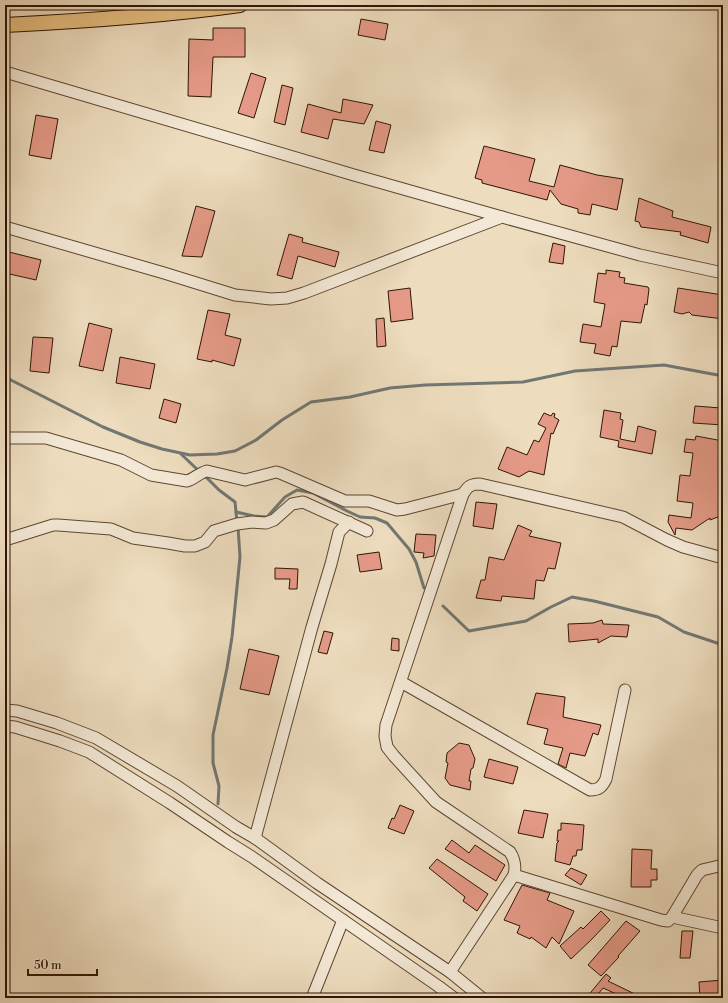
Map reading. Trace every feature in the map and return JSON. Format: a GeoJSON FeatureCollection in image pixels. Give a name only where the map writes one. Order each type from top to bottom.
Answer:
{"type":"FeatureCollection","features":[{"type":"Feature","properties":{"kind":"main road"},"geometry":{"type":"LineString","coordinates":[[5,25],[82,21],[205,7],[240,5]]}},
{"type":"Feature","properties":{"kind":"street"},"geometry":{"type":"LineString","coordinates":[[5,72],[502,217],[640,255],[723,273]]}},
{"type":"Feature","properties":{"kind":"street"},"geometry":{"type":"LineString","coordinates":[[5,227],[235,295],[271,299],[287,298],[304,293],[502,217]]}},
{"type":"Feature","properties":{"kind":"street"},"geometry":{"type":"LineString","coordinates":[[5,438],[46,438],[122,460],[155,476],[187,481],[201,472],[207,471],[245,480],[276,472],[345,501],[369,501],[397,510],[464,494]]}},
{"type":"Feature","properties":{"kind":"street"},"geometry":{"type":"LineString","coordinates":[[450,972],[514,875],[516,867],[514,858],[510,852],[436,802],[387,747],[385,736],[386,725],[467,487],[472,484],[480,484],[623,517],[666,540],[683,547],[723,558]]}},
{"type":"Feature","properties":{"kind":"street"},"geometry":{"type":"LineString","coordinates":[[5,540],[53,525],[58,525],[111,529],[133,538],[195,546],[205,542],[214,531],[237,524],[252,522],[266,523],[274,520],[292,504],[303,502],[367,531]]}},
{"type":"Feature","properties":{"kind":"street"},"geometry":{"type":"LineString","coordinates":[[255,838],[339,532],[349,522]]}},
{"type":"Feature","properties":{"kind":"street"},"geometry":{"type":"LineString","coordinates":[[401,682],[590,790],[597,790],[603,786],[606,779],[625,690]]}},
{"type":"Feature","properties":{"kind":"street"},"geometry":{"type":"LineString","coordinates":[[5,710],[17,711],[57,723],[96,738],[177,786],[236,827],[255,838],[317,884],[450,972],[482,998]]}},
{"type":"Feature","properties":{"kind":"street"},"geometry":{"type":"LineString","coordinates":[[5,726],[16,727],[89,752],[252,857],[454,998]]}},
{"type":"Feature","properties":{"kind":"street"},"geometry":{"type":"LineString","coordinates":[[514,875],[668,921],[672,918],[697,875],[702,870],[723,865]]}},
{"type":"Feature","properties":{"kind":"street"},"geometry":{"type":"LineString","coordinates":[[672,918],[723,928]]}},
{"type":"Feature","properties":{"kind":"street"},"geometry":{"type":"LineString","coordinates":[[312,998],[343,920]]}},
{"type":"Feature","properties":{"kind":"building"},"geometry":{"type":"Polygon","coordinates":[[[361,19],[388,24],[385,40],[358,35],[361,19]]]}},
{"type":"Feature","properties":{"kind":"building"},"geometry":{"type":"Polygon","coordinates":[[[213,28],[245,28],[245,57],[213,57],[211,97],[188,96],[189,39],[213,40],[213,28]]]}},
{"type":"Feature","properties":{"kind":"building"},"geometry":{"type":"Polygon","coordinates":[[[251,73],[266,78],[254,118],[238,113],[251,73]]]}},
{"type":"Feature","properties":{"kind":"building"},"geometry":{"type":"Polygon","coordinates":[[[282,85],[293,88],[285,125],[274,122],[282,85]]]}},
{"type":"Feature","properties":{"kind":"building"},"geometry":{"type":"Polygon","coordinates":[[[343,99],[373,105],[364,124],[333,119],[328,139],[301,132],[308,104],[341,113],[343,99]]]}},
{"type":"Feature","properties":{"kind":"building"},"geometry":{"type":"Polygon","coordinates":[[[36,115],[58,119],[51,159],[29,155],[36,115]]]}},
{"type":"Feature","properties":{"kind":"building"},"geometry":{"type":"Polygon","coordinates":[[[376,121],[391,125],[384,153],[369,150],[376,121]]]}},
{"type":"Feature","properties":{"kind":"building"},"geometry":{"type":"Polygon","coordinates":[[[484,146],[535,159],[529,181],[554,187],[560,165],[597,175],[623,179],[617,210],[592,204],[590,215],[578,213],[578,209],[561,204],[550,190],[547,200],[482,183],[482,180],[475,178],[484,146]]]}},
{"type":"Feature","properties":{"kind":"building"},"geometry":{"type":"Polygon","coordinates":[[[639,198],[673,211],[672,217],[711,227],[708,243],[680,235],[681,232],[641,227],[639,222],[635,221],[639,198]]]}},
{"type":"Feature","properties":{"kind":"building"},"geometry":{"type":"Polygon","coordinates":[[[196,206],[215,211],[202,257],[182,256],[196,206]]]}},
{"type":"Feature","properties":{"kind":"building"},"geometry":{"type":"Polygon","coordinates":[[[289,234],[303,238],[302,242],[339,252],[335,267],[298,256],[292,279],[277,275],[289,234]]]}},
{"type":"Feature","properties":{"kind":"building"},"geometry":{"type":"Polygon","coordinates":[[[553,243],[565,246],[563,264],[549,262],[553,243]]]}},
{"type":"Feature","properties":{"kind":"building"},"geometry":{"type":"Polygon","coordinates":[[[5,251],[41,260],[36,280],[5,273],[5,251]]]}},
{"type":"Feature","properties":{"kind":"building"},"geometry":{"type":"Polygon","coordinates":[[[606,270],[620,272],[619,277],[625,278],[624,283],[648,287],[649,289],[647,305],[645,304],[641,323],[621,321],[617,347],[612,346],[610,356],[594,353],[596,344],[580,342],[583,324],[601,327],[605,304],[594,301],[598,273],[606,274],[606,270]]]}},
{"type":"Feature","properties":{"kind":"building"},"geometry":{"type":"Polygon","coordinates":[[[410,288],[413,319],[391,322],[388,291],[410,288]]]}},
{"type":"Feature","properties":{"kind":"building"},"geometry":{"type":"Polygon","coordinates":[[[678,288],[723,295],[723,319],[692,315],[689,312],[682,314],[674,312],[678,288]]]}},
{"type":"Feature","properties":{"kind":"building"},"geometry":{"type":"Polygon","coordinates":[[[208,310],[230,314],[225,335],[241,339],[234,366],[212,360],[212,362],[197,359],[208,310]]]}},
{"type":"Feature","properties":{"kind":"building"},"geometry":{"type":"Polygon","coordinates":[[[384,318],[386,346],[377,347],[376,319],[384,318]]]}},
{"type":"Feature","properties":{"kind":"building"},"geometry":{"type":"Polygon","coordinates":[[[89,323],[112,329],[103,371],[79,366],[89,323]]]}},
{"type":"Feature","properties":{"kind":"building"},"geometry":{"type":"Polygon","coordinates":[[[33,337],[53,338],[49,373],[30,371],[33,337]]]}},
{"type":"Feature","properties":{"kind":"building"},"geometry":{"type":"Polygon","coordinates":[[[120,357],[155,364],[150,389],[116,383],[120,357]]]}},
{"type":"Feature","properties":{"kind":"building"},"geometry":{"type":"Polygon","coordinates":[[[164,399],[181,404],[176,423],[159,418],[164,399]]]}},
{"type":"Feature","properties":{"kind":"building"},"geometry":{"type":"Polygon","coordinates":[[[695,406],[721,408],[721,411],[723,411],[723,425],[693,423],[695,406]]]}},
{"type":"Feature","properties":{"kind":"building"},"geometry":{"type":"Polygon","coordinates":[[[604,410],[621,413],[620,419],[623,420],[620,439],[635,442],[638,426],[656,431],[652,454],[618,447],[619,441],[600,437],[604,410]]]}},
{"type":"Feature","properties":{"kind":"building"},"geometry":{"type":"Polygon","coordinates":[[[544,413],[551,416],[553,413],[555,414],[554,417],[559,420],[553,434],[551,433],[544,475],[529,471],[519,477],[498,469],[507,447],[527,455],[534,440],[539,442],[546,428],[538,424],[544,413]]]}},
{"type":"Feature","properties":{"kind":"building"},"geometry":{"type":"Polygon","coordinates":[[[696,436],[723,441],[723,515],[710,520],[710,518],[692,530],[676,528],[675,535],[668,522],[669,515],[691,518],[693,503],[677,501],[680,475],[690,476],[693,453],[684,452],[686,439],[695,440],[696,436]]]}},
{"type":"Feature","properties":{"kind":"building"},"geometry":{"type":"Polygon","coordinates":[[[476,502],[497,504],[493,529],[473,526],[476,502]]]}},
{"type":"Feature","properties":{"kind":"building"},"geometry":{"type":"Polygon","coordinates":[[[518,525],[532,531],[529,536],[561,543],[555,569],[548,568],[544,581],[536,580],[534,599],[502,596],[501,601],[476,598],[481,580],[485,580],[489,557],[504,560],[518,525]]]}},
{"type":"Feature","properties":{"kind":"building"},"geometry":{"type":"Polygon","coordinates":[[[416,534],[436,535],[434,556],[423,558],[424,553],[414,552],[416,534]]]}},
{"type":"Feature","properties":{"kind":"building"},"geometry":{"type":"Polygon","coordinates":[[[379,552],[382,569],[360,572],[357,555],[379,552]]]}},
{"type":"Feature","properties":{"kind":"building"},"geometry":{"type":"Polygon","coordinates":[[[275,568],[298,569],[297,589],[289,589],[290,579],[275,579],[275,568]]]}},
{"type":"Feature","properties":{"kind":"building"},"geometry":{"type":"Polygon","coordinates":[[[602,620],[603,624],[629,625],[627,637],[611,636],[598,643],[598,639],[569,642],[568,624],[593,623],[602,620]]]}},
{"type":"Feature","properties":{"kind":"building"},"geometry":{"type":"Polygon","coordinates":[[[324,631],[333,633],[327,654],[318,652],[324,631]]]}},
{"type":"Feature","properties":{"kind":"building"},"geometry":{"type":"Polygon","coordinates":[[[392,638],[399,639],[399,651],[391,650],[392,638]]]}},
{"type":"Feature","properties":{"kind":"building"},"geometry":{"type":"Polygon","coordinates":[[[249,649],[279,656],[269,695],[240,689],[249,649]]]}},
{"type":"Feature","properties":{"kind":"building"},"geometry":{"type":"Polygon","coordinates":[[[536,693],[565,697],[563,717],[601,725],[598,735],[593,733],[585,756],[570,753],[566,768],[558,764],[563,748],[544,744],[548,729],[527,724],[536,693]]]}},
{"type":"Feature","properties":{"kind":"building"},"geometry":{"type":"Polygon","coordinates":[[[459,743],[469,745],[475,759],[473,768],[471,769],[469,781],[471,781],[470,790],[450,785],[445,778],[448,763],[446,762],[447,753],[459,743]]]}},
{"type":"Feature","properties":{"kind":"building"},"geometry":{"type":"Polygon","coordinates":[[[489,759],[518,767],[513,784],[484,777],[489,759]]]}},
{"type":"Feature","properties":{"kind":"building"},"geometry":{"type":"Polygon","coordinates":[[[400,805],[414,811],[404,834],[388,828],[400,805]]]}},
{"type":"Feature","properties":{"kind":"building"},"geometry":{"type":"Polygon","coordinates":[[[524,810],[548,814],[543,838],[518,833],[524,810]]]}},
{"type":"Feature","properties":{"kind":"building"},"geometry":{"type":"Polygon","coordinates":[[[561,823],[584,825],[582,850],[577,850],[576,856],[573,856],[570,865],[555,861],[557,843],[559,841],[557,841],[558,830],[561,830],[561,823]]]}},
{"type":"Feature","properties":{"kind":"building"},"geometry":{"type":"Polygon","coordinates":[[[452,840],[469,853],[475,845],[505,865],[496,881],[445,849],[452,840]]]}},
{"type":"Feature","properties":{"kind":"building"},"geometry":{"type":"Polygon","coordinates":[[[632,849],[652,850],[651,869],[657,869],[657,880],[651,880],[651,887],[631,887],[632,849]]]}},
{"type":"Feature","properties":{"kind":"building"},"geometry":{"type":"Polygon","coordinates":[[[437,859],[488,894],[477,911],[463,901],[465,897],[429,868],[437,859]]]}},
{"type":"Feature","properties":{"kind":"building"},"geometry":{"type":"Polygon","coordinates":[[[571,868],[587,875],[581,885],[565,875],[571,868]]]}},
{"type":"Feature","properties":{"kind":"building"},"geometry":{"type":"Polygon","coordinates":[[[522,885],[550,893],[547,900],[574,911],[559,944],[552,937],[546,948],[531,937],[530,939],[517,933],[520,926],[504,920],[522,885]]]}},
{"type":"Feature","properties":{"kind":"building"},"geometry":{"type":"Polygon","coordinates":[[[601,911],[610,920],[571,959],[560,946],[581,927],[583,929],[601,911]]]}},
{"type":"Feature","properties":{"kind":"building"},"geometry":{"type":"Polygon","coordinates":[[[626,921],[640,931],[601,976],[588,965],[626,921]]]}},
{"type":"Feature","properties":{"kind":"building"},"geometry":{"type":"Polygon","coordinates":[[[682,931],[693,931],[690,958],[680,958],[682,931]]]}},
{"type":"Feature","properties":{"kind":"building"},"geometry":{"type":"Polygon","coordinates":[[[606,974],[611,978],[608,981],[643,998],[625,998],[603,988],[595,998],[586,998],[606,974]]]}},
{"type":"Feature","properties":{"kind":"building"},"geometry":{"type":"Polygon","coordinates":[[[723,980],[723,997],[700,998],[699,982],[723,980]]]}},
{"type":"Feature","properties":{"kind":"waterway"},"geometry":{"type":"LineString","coordinates":[[5,377],[103,427],[140,442],[162,449],[190,455],[217,454],[235,451],[256,440],[282,420],[311,402],[350,397],[390,388],[425,385],[523,382],[575,371],[664,365],[723,376]]}},
{"type":"Feature","properties":{"kind":"waterway"},"geometry":{"type":"LineString","coordinates":[[181,454],[200,472]]}},
{"type":"Feature","properties":{"kind":"waterway"},"geometry":{"type":"LineString","coordinates":[[204,475],[219,490],[235,502],[237,522]]}},
{"type":"Feature","properties":{"kind":"waterway"},"geometry":{"type":"LineString","coordinates":[[236,512],[267,517],[285,497],[297,490],[313,493],[360,517],[375,518],[387,523],[409,549],[416,562],[424,588]]}},
{"type":"Feature","properties":{"kind":"waterway"},"geometry":{"type":"LineString","coordinates":[[218,804],[219,786],[213,763],[213,735],[232,637],[240,557],[238,527]]}},
{"type":"Feature","properties":{"kind":"waterway"},"geometry":{"type":"LineString","coordinates":[[443,606],[469,631],[526,621],[572,597],[658,617],[684,632],[723,645]]}}]}
